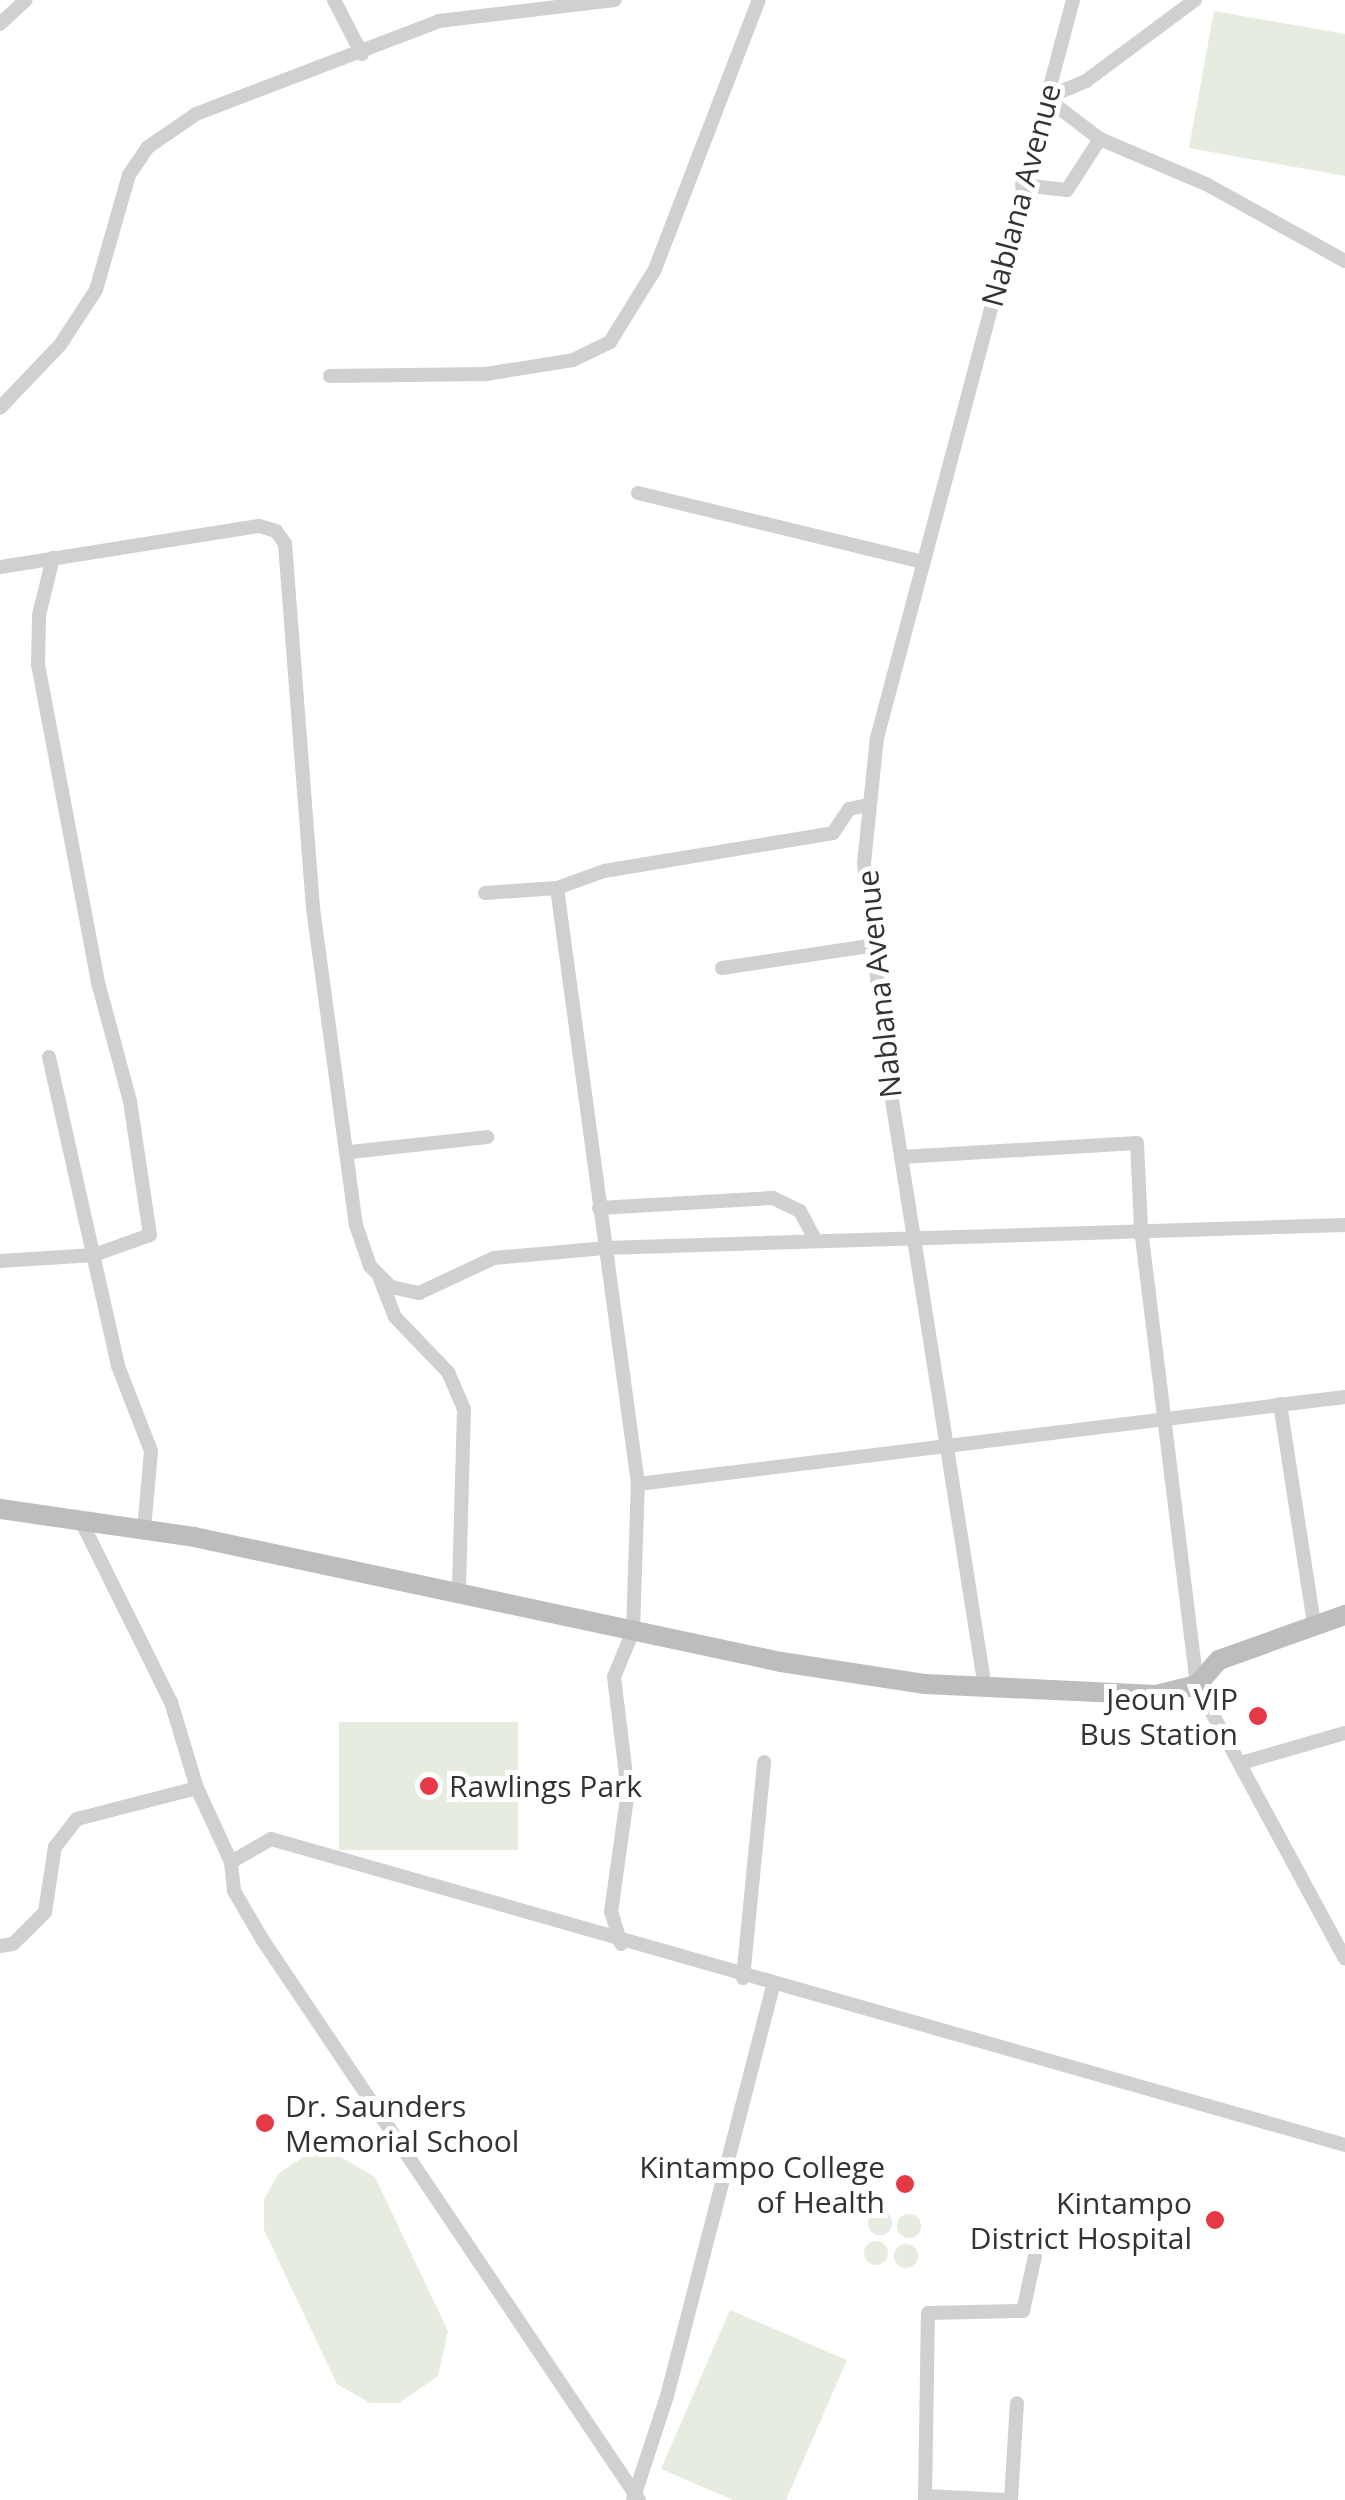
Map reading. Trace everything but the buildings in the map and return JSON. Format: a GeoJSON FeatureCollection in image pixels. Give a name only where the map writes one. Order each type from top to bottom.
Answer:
{"type":"FeatureCollection","features":[{"type":"Feature","properties":{"kind":"main road"},"geometry":{"type":"LineString","coordinates":[[0,1509],[144,1529],[859,1677],[985,1688],[1156,1695],[1197,1684],[1219,1660],[1345,1614]]}},
{"type":"Feature","properties":{"kind":"street"},"geometry":{"type":"LineString","coordinates":[[0,24],[26,0]]}},
{"type":"Feature","properties":{"kind":"street"},"geometry":{"type":"LineString","coordinates":[[334,0],[362,54]]}},
{"type":"Feature","properties":{"kind":"street"},"geometry":{"type":"LineString","coordinates":[[0,408],[60,346],[96,290],[129,175],[148,147],[243,91],[362,54],[440,21],[615,0]]}},
{"type":"Feature","properties":{"kind":"street"},"geometry":{"type":"LineString","coordinates":[[330,376],[486,374],[572,360],[610,342],[654,268],[760,0]]}},
{"type":"Feature","properties":{"kind":"street","name":"Nablana Avenue"},"geometry":{"type":"LineString","coordinates":[[985,1688],[869,946],[868,805],[877,738],[922,562],[960,438],[1022,185],[1073,0]]}},
{"type":"Feature","properties":{"kind":"street"},"geometry":{"type":"LineString","coordinates":[[1195,0],[1086,80],[1046,98],[1100,140],[1206,184],[1345,260]]}},
{"type":"Feature","properties":{"kind":"street"},"geometry":{"type":"LineString","coordinates":[[1022,185],[1067,190],[1100,140]]}},
{"type":"Feature","properties":{"kind":"street"},"geometry":{"type":"LineString","coordinates":[[638,493],[922,562]]}},
{"type":"Feature","properties":{"kind":"street"},"geometry":{"type":"LineString","coordinates":[[0,567],[259,526],[276,531],[285,544],[314,908],[360,1246],[395,1317],[448,1372],[464,1408],[459,1592]]}},
{"type":"Feature","properties":{"kind":"street"},"geometry":{"type":"LineString","coordinates":[[0,1261],[94,1255],[150,1236],[130,1101],[98,982],[38,664],[39,614],[53,558]]}},
{"type":"Feature","properties":{"kind":"street"},"geometry":{"type":"LineString","coordinates":[[485,894],[557,888],[604,872],[832,833],[849,808],[868,805]]}},
{"type":"Feature","properties":{"kind":"street"},"geometry":{"type":"LineString","coordinates":[[557,888],[638,1484],[633,1631],[614,1677],[628,1790],[611,1912],[621,1944]]}},
{"type":"Feature","properties":{"kind":"street"},"geometry":{"type":"LineString","coordinates":[[722,968],[869,946]]}},
{"type":"Feature","properties":{"kind":"street"},"geometry":{"type":"LineString","coordinates":[[49,1057],[118,1366],[151,1451],[144,1529]]}},
{"type":"Feature","properties":{"kind":"street"},"geometry":{"type":"LineString","coordinates":[[350,1152],[487,1137]]}},
{"type":"Feature","properties":{"kind":"street"},"geometry":{"type":"LineString","coordinates":[[901,1158],[1137,1142],[1142,1230],[1197,1684],[1345,1958]]}},
{"type":"Feature","properties":{"kind":"street"},"geometry":{"type":"LineString","coordinates":[[599,1208],[773,1198],[800,1211],[815,1239]]}},
{"type":"Feature","properties":{"kind":"street"},"geometry":{"type":"LineString","coordinates":[[379,1278],[419,1294],[482,1262],[605,1248],[913,1234],[1345,1226]]}},
{"type":"Feature","properties":{"kind":"street"},"geometry":{"type":"LineString","coordinates":[[638,1484],[1345,1397]]}},
{"type":"Feature","properties":{"kind":"street"},"geometry":{"type":"LineString","coordinates":[[1280,1404],[1314,1624]]}},
{"type":"Feature","properties":{"kind":"street"},"geometry":{"type":"LineString","coordinates":[[81,1521],[171,1702],[197,1788],[232,1862],[234,1891],[262,1940],[636,2499]]}},
{"type":"Feature","properties":{"kind":"street"},"geometry":{"type":"LineString","coordinates":[[1242,1762],[1345,1733]]}},
{"type":"Feature","properties":{"kind":"street"},"geometry":{"type":"LineString","coordinates":[[743,1978],[764,1762]]}},
{"type":"Feature","properties":{"kind":"street"},"geometry":{"type":"LineString","coordinates":[[0,1946],[13,1944],[45,1912],[55,1847],[76,1820],[197,1788]]}},
{"type":"Feature","properties":{"kind":"street"},"geometry":{"type":"LineString","coordinates":[[232,1862],[271,1839],[621,1944],[1345,2146]]}},
{"type":"Feature","properties":{"kind":"street"},"geometry":{"type":"LineString","coordinates":[[636,2499],[774,1987]]}},
{"type":"Feature","properties":{"kind":"street"},"geometry":{"type":"LineString","coordinates":[[1016,2402],[1007,2500],[925,2498],[928,2314],[1023,2311],[1034,2256]]}},
{"type":"Feature","properties":{"kind":"shaded area"},"geometry":{"type":"Polygon","coordinates":[[[1214,11],[1345,34],[1345,176],[1189,148],[1214,11]]]}},
{"type":"Feature","properties":{"kind":"shaded area","name":"Rawlings Park"},"geometry":{"type":"Polygon","coordinates":[[[339,1722],[518,1722],[518,1850],[339,1850],[339,1722]]]}},
{"type":"Feature","properties":{"kind":"shaded area"},"geometry":{"type":"Polygon","coordinates":[[[334,2153],[375,2177],[448,2331],[438,2376],[399,2403],[370,2403],[337,2384],[264,2230],[264,2199],[279,2173],[305,2156],[334,2153]]]}},
{"type":"Feature","properties":{"kind":"shaded area"},"geometry":{"type":"Polygon","coordinates":[[[880,2211],[892,2223],[880,2235],[868,2223],[880,2211]]]}},
{"type":"Feature","properties":{"kind":"shaded area"},"geometry":{"type":"Polygon","coordinates":[[[909,2214],[921,2226],[909,2238],[897,2226],[909,2214]]]}},
{"type":"Feature","properties":{"kind":"shaded area"},"geometry":{"type":"Polygon","coordinates":[[[876,2241],[885,2244],[885,2262],[876,2265],[867,2262],[864,2253],[867,2244],[876,2241]]]}},
{"type":"Feature","properties":{"kind":"shaded area"},"geometry":{"type":"Polygon","coordinates":[[[906,2244],[915,2247],[915,2265],[906,2268],[897,2265],[894,2256],[897,2247],[906,2244]]]}},
{"type":"Feature","properties":{"kind":"shaded area"},"geometry":{"type":"Polygon","coordinates":[[[730,2310],[847,2360],[786,2500],[733,2500],[661,2469],[730,2310]]]}},
{"type":"Feature","properties":{"kind":"place","name":"Jeoun VIP Bus Station"},"geometry":{"type":"Point","coordinates":[1258,1716]}},
{"type":"Feature","properties":{"kind":"place","name":"Rawlings Park"},"geometry":{"type":"Point","coordinates":[429,1786]}},
{"type":"Feature","properties":{"kind":"place","name":"Dr. Saunders Memorial School"},"geometry":{"type":"Point","coordinates":[265,2123]}},
{"type":"Feature","properties":{"kind":"place","name":"Kintampo College of Health"},"geometry":{"type":"Point","coordinates":[905,2184]}},
{"type":"Feature","properties":{"kind":"place","name":"Kintampo District Hospital"},"geometry":{"type":"Point","coordinates":[1215,2220]}}]}
